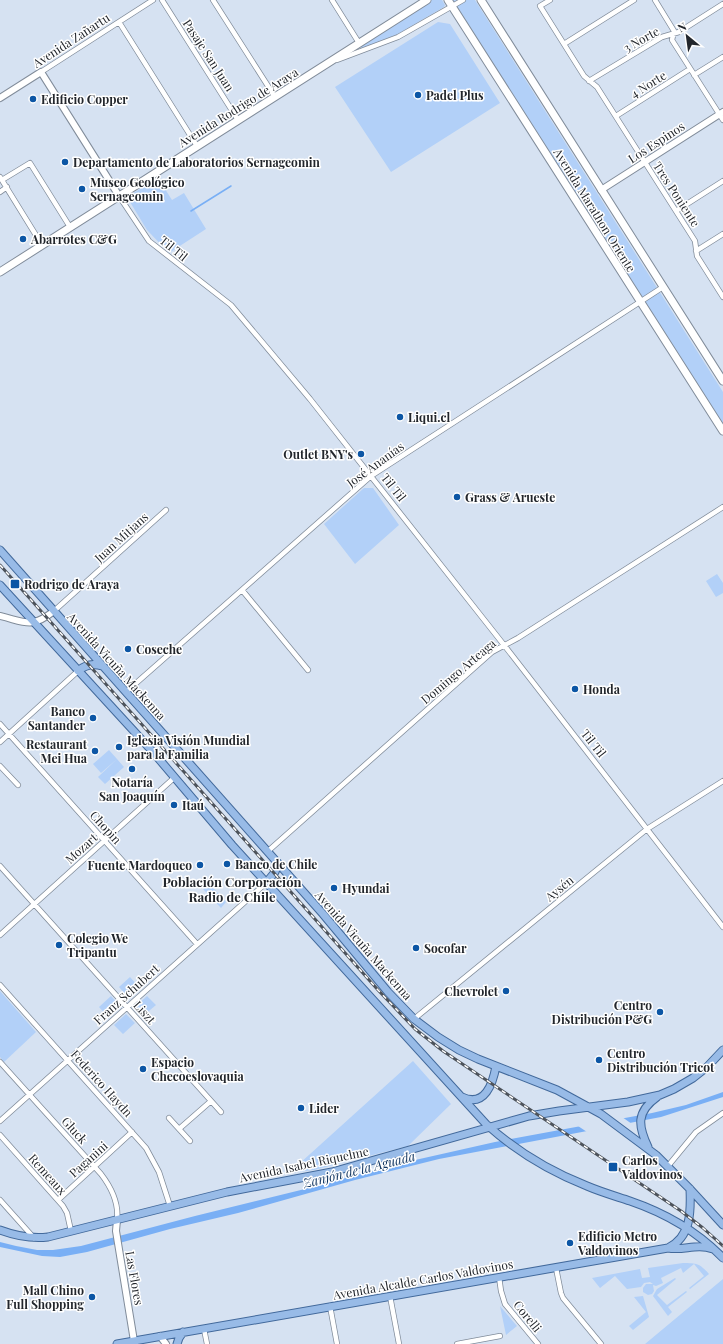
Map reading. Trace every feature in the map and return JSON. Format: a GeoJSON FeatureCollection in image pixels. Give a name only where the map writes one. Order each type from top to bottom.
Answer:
{"type":"FeatureCollection","features":[{"type":"Feature","properties":{"kind":"main road","name":"Avenida Rodrigo de Araya"},"geometry":{"type":"LineString","coordinates":[[0,272],[427,0]]}},
{"type":"Feature","properties":{"kind":"main road","name":"Avenida Marathon Oriente"},"geometry":{"type":"LineString","coordinates":[[481,0],[723,381]]}},
{"type":"Feature","properties":{"kind":"main road","name":"Avenida Marathon Oriente"},"geometry":{"type":"LineString","coordinates":[[450,3],[723,431]]}},
{"type":"Feature","properties":{"kind":"main road","name":"Avenida Vicuña Mackenna"},"geometry":{"type":"LineString","coordinates":[[0,550],[278,863],[388,992],[414,1019],[452,1046],[496,1066],[556,1090],[590,1107],[622,1129],[668,1166],[723,1224]]}},
{"type":"Feature","properties":{"kind":"main road"},"geometry":{"type":"LineString","coordinates":[[0,585],[175,777],[222,834],[266,883],[459,1096],[489,1127],[528,1157],[553,1171],[596,1190],[656,1211],[686,1227],[723,1258]]}},
{"type":"Feature","properties":{"kind":"main road"},"geometry":{"type":"LineString","coordinates":[[78,671],[91,665],[102,666]]}},
{"type":"Feature","properties":{"kind":"main road"},"geometry":{"type":"LineString","coordinates":[[266,883],[275,872],[278,863]]}},
{"type":"Feature","properties":{"kind":"main road"},"geometry":{"type":"LineString","coordinates":[[648,1149],[640,1126],[642,1114],[646,1107],[660,1095],[679,1087],[697,1075],[723,1050]]}},
{"type":"Feature","properties":{"kind":"main road"},"geometry":{"type":"LineString","coordinates":[[459,1096],[474,1099],[485,1094],[491,1085],[496,1066]]}},
{"type":"Feature","properties":{"kind":"main road","name":"Avenida Isabel Riquelme"},"geometry":{"type":"LineString","coordinates":[[0,1230],[14,1235],[34,1238],[48,1237],[227,1192],[332,1172],[489,1127],[545,1113],[628,1102],[660,1095]]}},
{"type":"Feature","properties":{"kind":"main road"},"geometry":{"type":"LineString","coordinates":[[668,1248],[678,1242],[686,1227],[690,1216],[690,1189]]}},
{"type":"Feature","properties":{"kind":"main road","name":"Avenida Alcalde Carlos Valdovinos"},"geometry":{"type":"LineString","coordinates":[[117,1344],[668,1248],[678,1249],[699,1246],[714,1250]]}},
{"type":"Feature","properties":{"kind":"main road"},"geometry":{"type":"LineString","coordinates":[[177,1344],[183,1332]]}},
{"type":"Feature","properties":{"kind":"street","name":"Avenida Zañartu"},"geometry":{"type":"LineString","coordinates":[[0,98],[153,0]]}},
{"type":"Feature","properties":{"kind":"street","name":"Pasaje San Juan"},"geometry":{"type":"LineString","coordinates":[[162,0],[238,120]]}},
{"type":"Feature","properties":{"kind":"street"},"geometry":{"type":"LineString","coordinates":[[213,0],[275,97]]}},
{"type":"Feature","properties":{"kind":"street"},"geometry":{"type":"LineString","coordinates":[[332,0],[359,43]]}},
{"type":"Feature","properties":{"kind":"street"},"geometry":{"type":"LineString","coordinates":[[326,64],[398,38],[450,3],[463,0]]}},
{"type":"Feature","properties":{"kind":"street","name":"Tres Poniente"},"geometry":{"type":"LineString","coordinates":[[550,0],[540,6],[584,76],[596,86],[616,116],[695,241],[698,257],[723,297]]}},
{"type":"Feature","properties":{"kind":"street"},"geometry":{"type":"LineString","coordinates":[[564,44],[634,0]]}},
{"type":"Feature","properties":{"kind":"street"},"geometry":{"type":"LineString","coordinates":[[655,0],[674,31],[672,34],[672,40],[722,116]]}},
{"type":"Feature","properties":{"kind":"street","name":"3 Norte"},"geometry":{"type":"LineString","coordinates":[[589,81],[662,37],[679,32],[723,4]]}},
{"type":"Feature","properties":{"kind":"street"},"geometry":{"type":"LineString","coordinates":[[119,22],[196,146]]}},
{"type":"Feature","properties":{"kind":"street"},"geometry":{"type":"LineString","coordinates":[[694,75],[723,57]]}},
{"type":"Feature","properties":{"kind":"street","name":"4 Norte"},"geometry":{"type":"LineString","coordinates":[[616,116],[690,69]]}},
{"type":"Feature","properties":{"kind":"street","name":"Til Til"},"geometry":{"type":"LineString","coordinates":[[41,72],[148,241],[237,312],[310,399],[504,645],[723,927]]}},
{"type":"Feature","properties":{"kind":"street","name":"Los Espinos"},"geometry":{"type":"LineString","coordinates":[[601,190],[722,116]]}},
{"type":"Feature","properties":{"kind":"street"},"geometry":{"type":"LineString","coordinates":[[42,245],[1,178],[30,163],[70,227]]}},
{"type":"Feature","properties":{"kind":"street"},"geometry":{"type":"LineString","coordinates":[[676,211],[723,181]]}},
{"type":"Feature","properties":{"kind":"street"},"geometry":{"type":"LineString","coordinates":[[0,192],[7,188]]}},
{"type":"Feature","properties":{"kind":"street"},"geometry":{"type":"LineString","coordinates":[[696,251],[723,234]]}},
{"type":"Feature","properties":{"kind":"street"},"geometry":{"type":"LineString","coordinates":[[718,290],[723,286]]}},
{"type":"Feature","properties":{"kind":"street","name":"José Ananías"},"geometry":{"type":"LineString","coordinates":[[126,692],[371,476],[663,287]]}},
{"type":"Feature","properties":{"kind":"street","name":"Domingo Arteaga"},"geometry":{"type":"LineString","coordinates":[[267,852],[492,652],[518,638],[723,507]]}},
{"type":"Feature","properties":{"kind":"street","name":"Juan Mitjans"},"geometry":{"type":"LineString","coordinates":[[54,611],[166,510]]}},
{"type":"Feature","properties":{"kind":"street"},"geometry":{"type":"LineString","coordinates":[[242,590],[308,670]]}},
{"type":"Feature","properties":{"kind":"street"},"geometry":{"type":"LineString","coordinates":[[0,616],[28,623],[34,623],[54,611]]}},
{"type":"Feature","properties":{"kind":"street"},"geometry":{"type":"LineString","coordinates":[[0,742],[78,671]]}},
{"type":"Feature","properties":{"kind":"street","name":"Chopin"},"geometry":{"type":"LineString","coordinates":[[0,724],[197,944]]}},
{"type":"Feature","properties":{"kind":"street"},"geometry":{"type":"LineString","coordinates":[[0,766],[18,785]]}},
{"type":"Feature","properties":{"kind":"street","name":"Mozart"},"geometry":{"type":"LineString","coordinates":[[0,935],[175,777]]}},
{"type":"Feature","properties":{"kind":"street","name":"Aysén"},"geometry":{"type":"LineString","coordinates":[[414,1019],[647,829],[723,781]]}},
{"type":"Feature","properties":{"kind":"street","name":"Liszt"},"geometry":{"type":"LineString","coordinates":[[0,866],[221,1112]]}},
{"type":"Feature","properties":{"kind":"street","name":"Franz Schubert"},"geometry":{"type":"LineString","coordinates":[[0,1121],[126,1006],[266,883]]}},
{"type":"Feature","properties":{"kind":"street","name":"Federico Haydn"},"geometry":{"type":"LineString","coordinates":[[0,985],[146,1148],[156,1164],[170,1206]]}},
{"type":"Feature","properties":{"kind":"street","name":"Gluck"},"geometry":{"type":"LineString","coordinates":[[0,1062],[95,1167],[108,1184],[118,1210],[117,1220]]}},
{"type":"Feature","properties":{"kind":"street"},"geometry":{"type":"LineString","coordinates":[[180,1129],[211,1101]]}},
{"type":"Feature","properties":{"kind":"street"},"geometry":{"type":"LineString","coordinates":[[668,1166],[696,1132],[723,1113]]}},
{"type":"Feature","properties":{"kind":"street"},"geometry":{"type":"LineString","coordinates":[[169,1118],[190,1141]]}},
{"type":"Feature","properties":{"kind":"street","name":"Paganini"},"geometry":{"type":"LineString","coordinates":[[58,1200],[132,1132]]}},
{"type":"Feature","properties":{"kind":"street","name":"Remeaux"},"geometry":{"type":"LineString","coordinates":[[0,1135],[58,1200],[67,1213],[71,1231]]}},
{"type":"Feature","properties":{"kind":"street"},"geometry":{"type":"LineString","coordinates":[[0,1200],[34,1238]]}},
{"type":"Feature","properties":{"kind":"street","name":"Las Flores"},"geometry":{"type":"LineString","coordinates":[[117,1220],[116,1231],[118,1246],[134,1341]]}},
{"type":"Feature","properties":{"kind":"street"},"geometry":{"type":"LineString","coordinates":[[556,1268],[563,1298],[601,1344]]}},
{"type":"Feature","properties":{"kind":"street","name":"Corelli"},"geometry":{"type":"LineString","coordinates":[[500,1277],[501,1291],[506,1304],[538,1344]]}},
{"type":"Feature","properties":{"kind":"street"},"geometry":{"type":"LineString","coordinates":[[390,1296],[400,1344]]}},
{"type":"Feature","properties":{"kind":"street"},"geometry":{"type":"LineString","coordinates":[[330,1306],[337,1344]]}},
{"type":"Feature","properties":{"kind":"street"},"geometry":{"type":"LineString","coordinates":[[204,1329],[207,1344]]}},
{"type":"Feature","properties":{"kind":"street"},"geometry":{"type":"LineString","coordinates":[[160,1336],[166,1344]]}},
{"type":"Feature","properties":{"kind":"street"},"geometry":{"type":"LineString","coordinates":[[457,1344],[500,1336]]}},
{"type":"Feature","properties":{"kind":"street"},"geometry":{"type":"LineString","coordinates":[[482,1340],[485,1344]]}},
{"type":"Feature","properties":{"kind":"shaded area"},"geometry":{"type":"Polygon","coordinates":[[[432,0],[442,0],[445,5],[398,34],[362,49],[360,46],[432,0]]]}},
{"type":"Feature","properties":{"kind":"shaded area"},"geometry":{"type":"Polygon","coordinates":[[[451,0],[475,0],[723,392],[723,427],[451,0]]]}},
{"type":"Feature","properties":{"kind":"shaded area","name":"Padel Plus"},"geometry":{"type":"Polygon","coordinates":[[[438,22],[450,24],[500,103],[391,172],[335,87],[438,22]]]}},
{"type":"Feature","properties":{"kind":"shaded area"},"geometry":{"type":"Polygon","coordinates":[[[158,178],[172,200],[184,193],[206,229],[169,253],[147,230],[127,197],[158,178]]]}},
{"type":"Feature","properties":{"kind":"shaded area"},"geometry":{"type":"Polygon","coordinates":[[[364,488],[373,488],[399,525],[355,564],[324,524],[364,488]]]}},
{"type":"Feature","properties":{"kind":"shaded area"},"geometry":{"type":"Polygon","coordinates":[[[717,574],[723,583],[723,593],[716,597],[706,581],[717,574]]]}},
{"type":"Feature","properties":{"kind":"shaded area"},"geometry":{"type":"Polygon","coordinates":[[[109,750],[117,759],[101,773],[93,764],[109,750]]]}},
{"type":"Feature","properties":{"kind":"shaded area"},"geometry":{"type":"Polygon","coordinates":[[[117,759],[124,767],[105,784],[98,777],[117,759]]]}},
{"type":"Feature","properties":{"kind":"shaded area"},"geometry":{"type":"Polygon","coordinates":[[[209,883],[226,902],[221,908],[203,889],[209,883]]]}},
{"type":"Feature","properties":{"kind":"shaded area"},"geometry":{"type":"Polygon","coordinates":[[[130,977],[138,986],[127,996],[119,987],[130,977]]]}},
{"type":"Feature","properties":{"kind":"shaded area"},"geometry":{"type":"Polygon","coordinates":[[[0,991],[36,1032],[4,1062],[0,1057],[0,991]]]}},
{"type":"Feature","properties":{"kind":"shaded area"},"geometry":{"type":"Polygon","coordinates":[[[111,996],[120,1006],[108,1017],[99,1007],[111,996]]]}},
{"type":"Feature","properties":{"kind":"shaded area"},"geometry":{"type":"Polygon","coordinates":[[[147,996],[156,1005],[143,1016],[135,1007],[147,996]]]}},
{"type":"Feature","properties":{"kind":"shaded area"},"geometry":{"type":"Polygon","coordinates":[[[126,1014],[135,1023],[123,1034],[114,1025],[126,1014]]]}},
{"type":"Feature","properties":{"kind":"shaded area"},"geometry":{"type":"Polygon","coordinates":[[[413,1061],[451,1104],[408,1146],[314,1170],[289,1173],[413,1061]]]}},
{"type":"Feature","properties":{"kind":"shaded area"},"geometry":{"type":"Polygon","coordinates":[[[723,1092],[723,1097],[661,1117],[439,1159],[87,1252],[60,1257],[42,1256],[0,1247],[0,1242],[37,1250],[53,1250],[81,1246],[393,1165],[495,1142],[652,1113],[686,1105],[723,1092]]]}},
{"type":"Feature","properties":{"kind":"shaded area"},"geometry":{"type":"Polygon","coordinates":[[[692,1263],[698,1265],[709,1274],[690,1289],[689,1288],[704,1276],[694,1264],[683,1273],[681,1268],[661,1278],[663,1283],[656,1286],[653,1285],[654,1291],[652,1294],[648,1295],[643,1292],[643,1288],[646,1284],[653,1284],[650,1282],[644,1283],[641,1287],[627,1289],[615,1276],[600,1288],[592,1278],[640,1269],[642,1278],[650,1277],[648,1268],[692,1263]]]}},
{"type":"Feature","properties":{"kind":"shaded area"},"geometry":{"type":"Polygon","coordinates":[[[675,1278],[676,1279],[657,1295],[667,1305],[686,1291],[687,1292],[668,1307],[672,1312],[668,1316],[653,1296],[657,1289],[675,1278]]]}},
{"type":"Feature","properties":{"kind":"shaded area"},"geometry":{"type":"Polygon","coordinates":[[[723,1279],[723,1344],[645,1344],[723,1279]]]}},
{"type":"Feature","properties":{"kind":"shaded area"},"geometry":{"type":"Polygon","coordinates":[[[643,1296],[649,1317],[633,1330],[629,1326],[646,1312],[634,1297],[643,1296]]]}},
{"type":"Feature","properties":{"kind":"shaded area"},"geometry":{"type":"Polygon","coordinates":[[[500,1306],[517,1326],[506,1335],[500,1306]]]}},
{"type":"Feature","properties":{"kind":"pier"},"geometry":{"type":"Polygon","coordinates":[[[622,1117],[632,1124],[587,1132],[575,1124],[622,1117]]]}},
{"type":"Feature","properties":{"kind":"waterway"},"geometry":{"type":"LineString","coordinates":[[191,211],[231,186]]}},
{"type":"Feature","properties":{"kind":"railway"},"geometry":{"type":"LineString","coordinates":[[0,565],[378,990],[415,1029],[443,1051],[681,1211],[723,1246]]}},
{"type":"Feature","properties":{"kind":"place","name":"Padel Plus"},"geometry":{"type":"Point","coordinates":[418,95]}},
{"type":"Feature","properties":{"kind":"place","name":"Edificio Copper"},"geometry":{"type":"Point","coordinates":[33,99]}},
{"type":"Feature","properties":{"kind":"place","name":"Departamento de Laboratorios Sernageomin"},"geometry":{"type":"Point","coordinates":[65,162]}},
{"type":"Feature","properties":{"kind":"place","name":"Museo Geológico Sernageomin"},"geometry":{"type":"Point","coordinates":[82,189]}},
{"type":"Feature","properties":{"kind":"place","name":"Abarrotes C&G"},"geometry":{"type":"Point","coordinates":[23,239]}},
{"type":"Feature","properties":{"kind":"place","name":"Liqui.cl"},"geometry":{"type":"Point","coordinates":[400,417]}},
{"type":"Feature","properties":{"kind":"place","name":"Outlet BNY's"},"geometry":{"type":"Point","coordinates":[361,454]}},
{"type":"Feature","properties":{"kind":"place","name":"Grass & Arueste"},"geometry":{"type":"Point","coordinates":[457,497]}},
{"type":"Feature","properties":{"kind":"place","name":"Rodrigo de Araya"},"geometry":{"type":"Point","coordinates":[15,584]}},
{"type":"Feature","properties":{"kind":"place","name":"Coseche"},"geometry":{"type":"Point","coordinates":[128,649]}},
{"type":"Feature","properties":{"kind":"place","name":"Honda"},"geometry":{"type":"Point","coordinates":[575,689]}},
{"type":"Feature","properties":{"kind":"place","name":"Banco Santander"},"geometry":{"type":"Point","coordinates":[93,718]}},
{"type":"Feature","properties":{"kind":"place","name":"Iglesia Visión Mundial para la Familia"},"geometry":{"type":"Point","coordinates":[119,747]}},
{"type":"Feature","properties":{"kind":"place","name":"Restaurant Mei Hua"},"geometry":{"type":"Point","coordinates":[95,751]}},
{"type":"Feature","properties":{"kind":"place","name":"Notaría San Joaquín"},"geometry":{"type":"Point","coordinates":[132,769]}},
{"type":"Feature","properties":{"kind":"place","name":"Itaú"},"geometry":{"type":"Point","coordinates":[174,805]}},
{"type":"Feature","properties":{"kind":"place","name":"Banco de Chile"},"geometry":{"type":"Point","coordinates":[227,864]}},
{"type":"Feature","properties":{"kind":"place","name":"Fuente Mardoqueo"},"geometry":{"type":"Point","coordinates":[200,865]}},
{"type":"Feature","properties":{"kind":"place","name":"Hyundai"},"geometry":{"type":"Point","coordinates":[334,888]}},
{"type":"Feature","properties":{"kind":"place","name":"Colegio We Tripantu"},"geometry":{"type":"Point","coordinates":[59,945]}},
{"type":"Feature","properties":{"kind":"place","name":"Socofar"},"geometry":{"type":"Point","coordinates":[416,948]}},
{"type":"Feature","properties":{"kind":"place","name":"Chevrolet"},"geometry":{"type":"Point","coordinates":[506,991]}},
{"type":"Feature","properties":{"kind":"place","name":"Centro Distribución P&G"},"geometry":{"type":"Point","coordinates":[660,1012]}},
{"type":"Feature","properties":{"kind":"place","name":"Centro Distribución Tricot"},"geometry":{"type":"Point","coordinates":[599,1060]}},
{"type":"Feature","properties":{"kind":"place","name":"Espacio Checoeslovaquia"},"geometry":{"type":"Point","coordinates":[143,1069]}},
{"type":"Feature","properties":{"kind":"place","name":"Lider"},"geometry":{"type":"Point","coordinates":[301,1108]}},
{"type":"Feature","properties":{"kind":"place","name":"Carlos Valdovinos"},"geometry":{"type":"Point","coordinates":[613,1167]}},
{"type":"Feature","properties":{"kind":"place","name":"Edificio Metro Valdovinos"},"geometry":{"type":"Point","coordinates":[570,1243]}},
{"type":"Feature","properties":{"kind":"place","name":"Mall Chino Full Shopping"},"geometry":{"type":"Point","coordinates":[92,1297]}},
{"type":"Feature","properties":{"kind":"district","name":"Población Corporación Radio de Chile"},"geometry":{"type":"Point","coordinates":[232,888]}},
{"type":"Feature","properties":{"kind":"water label","name":"Zanjón de la Aguada"},"geometry":{"type":"Point","coordinates":[359,1169]}}]}
